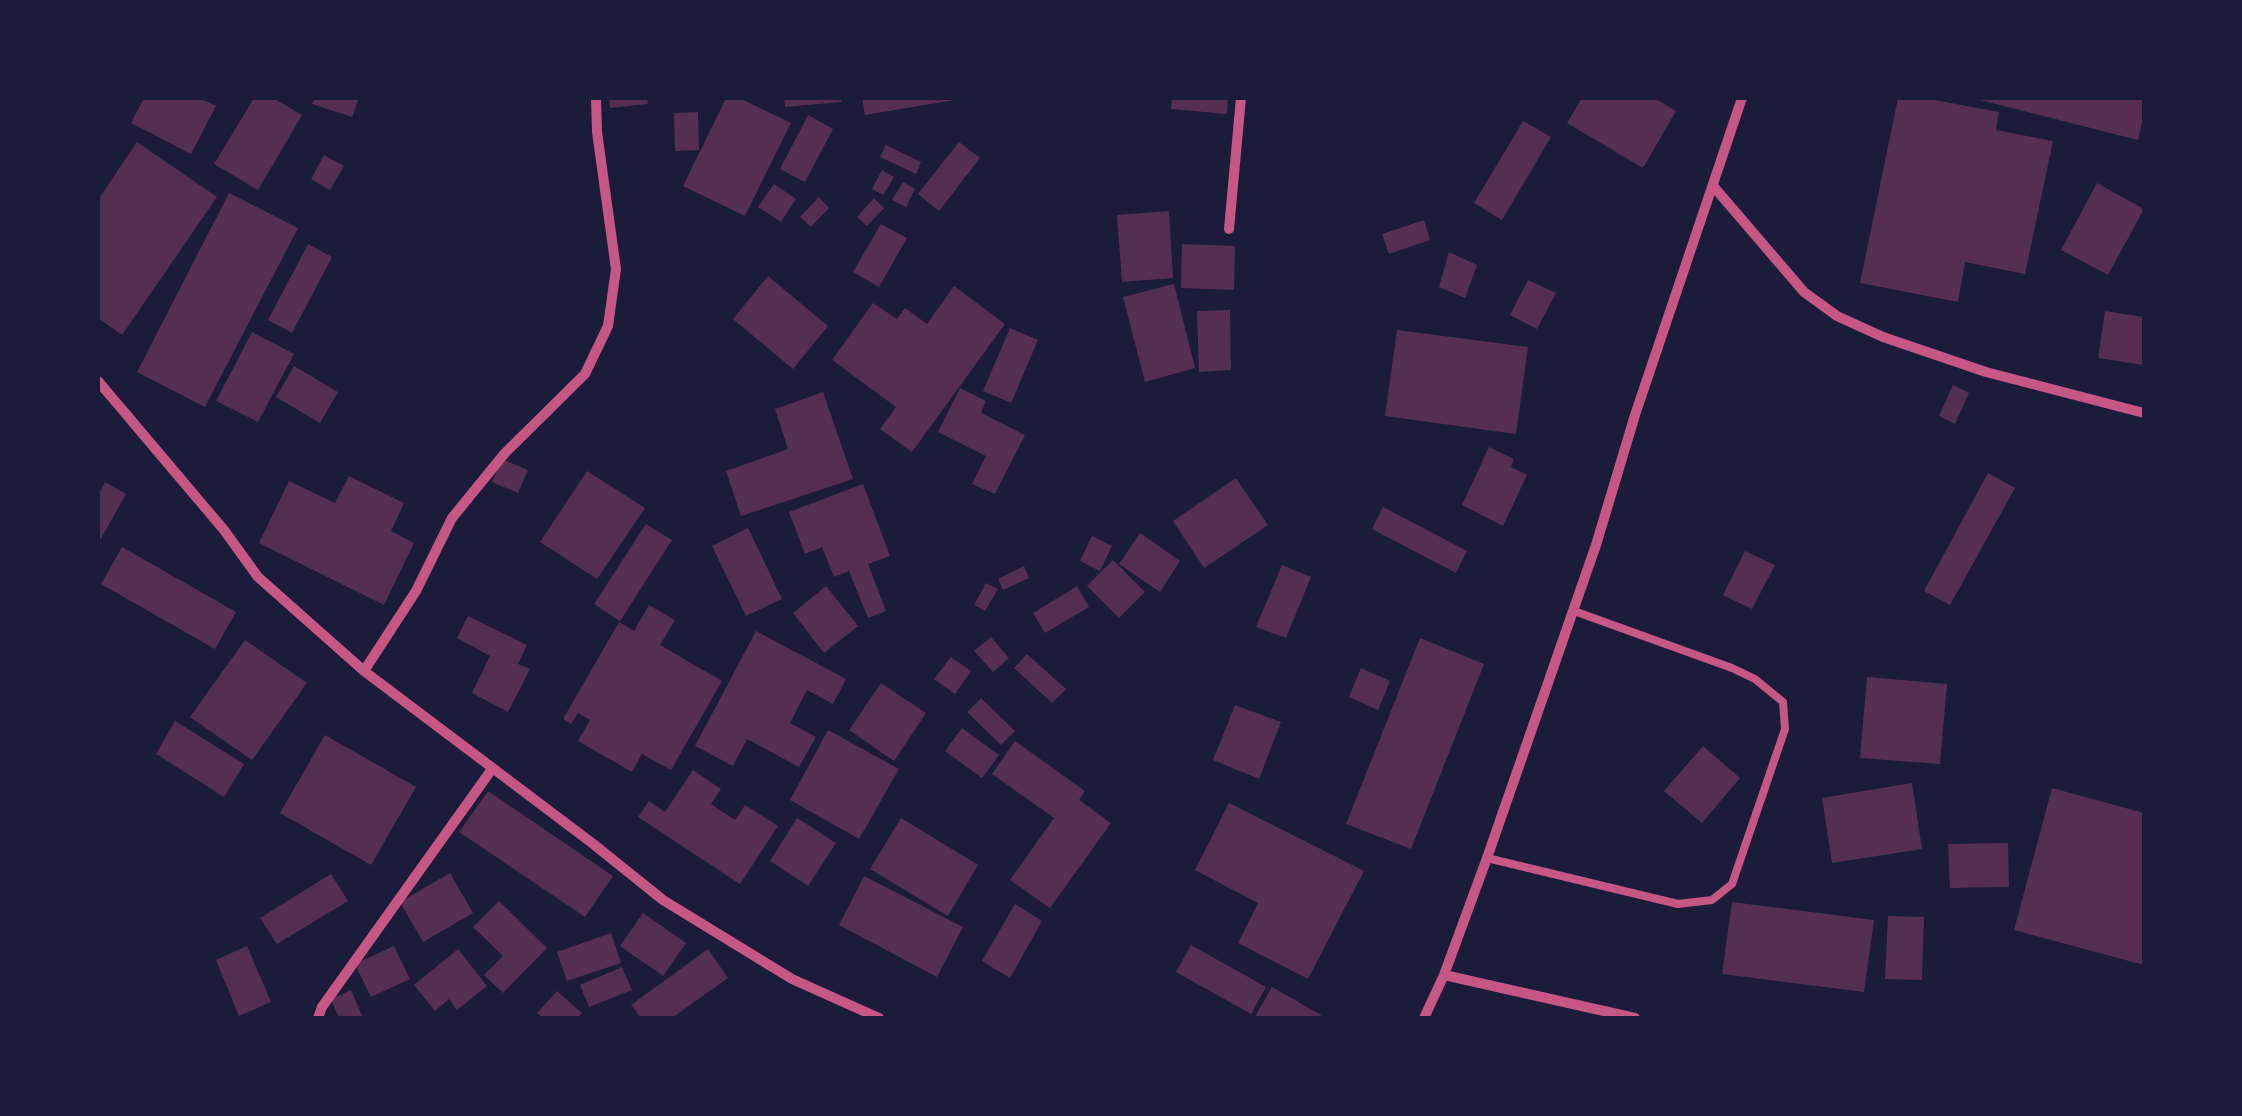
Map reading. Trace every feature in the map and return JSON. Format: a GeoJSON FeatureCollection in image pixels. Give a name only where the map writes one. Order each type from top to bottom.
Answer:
{"type":"FeatureCollection","features":[{"type":"Feature","properties":{"kind":"street"},"geometry":{"type":"LineString","coordinates":[[364,670],[416,590],[452,518],[504,453],[585,374],[608,326],[616,269],[596,98]]}},
{"type":"Feature","properties":{"kind":"street"},"geometry":{"type":"LineString","coordinates":[[1229,229],[1241,98]]}},
{"type":"Feature","properties":{"kind":"street"},"geometry":{"type":"LineString","coordinates":[[1424,1018],[1444,975],[1574,611],[1635,414],[1742,98]]}},
{"type":"Feature","properties":{"kind":"street"},"geometry":{"type":"LineString","coordinates":[[1714,188],[1804,292],[1837,316],[1883,337],[1986,372],[2144,414]]}},
{"type":"Feature","properties":{"kind":"street"},"geometry":{"type":"LineString","coordinates":[[98,381],[224,530],[258,578],[364,670],[663,900],[792,979],[879,1018]]}},
{"type":"Feature","properties":{"kind":"street"},"geometry":{"type":"LineString","coordinates":[[318,1018],[322,1007],[492,769]]}},
{"type":"Feature","properties":{"kind":"street"},"geometry":{"type":"LineString","coordinates":[[1444,975],[1635,1018]]}},
{"type":"Feature","properties":{"kind":"lane"},"geometry":{"type":"LineString","coordinates":[[1486,858],[1678,904],[1712,900],[1732,884],[1785,729],[1784,702],[1732,668],[1574,611]]}},
{"type":"Feature","properties":{"kind":"building"},"geometry":{"type":"Polygon","coordinates":[[[144,98],[199,98],[216,106],[191,154],[131,123],[144,98]]]}},
{"type":"Feature","properties":{"kind":"building"},"geometry":{"type":"Polygon","coordinates":[[[254,98],[273,98],[302,115],[258,190],[214,164],[254,98]]]}},
{"type":"Feature","properties":{"kind":"building"},"geometry":{"type":"Polygon","coordinates":[[[314,98],[359,98],[352,117],[312,104],[314,98]]]}},
{"type":"Feature","properties":{"kind":"building"},"geometry":{"type":"Polygon","coordinates":[[[609,98],[647,98],[648,104],[610,108],[609,98]]]}},
{"type":"Feature","properties":{"kind":"building"},"geometry":{"type":"Polygon","coordinates":[[[726,98],[739,98],[791,123],[745,216],[683,186],[726,98]]]}},
{"type":"Feature","properties":{"kind":"building"},"geometry":{"type":"Polygon","coordinates":[[[784,98],[841,98],[841,102],[785,107],[784,98]]]}},
{"type":"Feature","properties":{"kind":"building"},"geometry":{"type":"Polygon","coordinates":[[[862,98],[955,98],[955,100],[865,115],[862,98]]]}},
{"type":"Feature","properties":{"kind":"building"},"geometry":{"type":"Polygon","coordinates":[[[1172,98],[1228,98],[1227,114],[1171,109],[1172,98]]]}},
{"type":"Feature","properties":{"kind":"building"},"geometry":{"type":"Polygon","coordinates":[[[1582,98],[1654,98],[1676,111],[1643,168],[1567,123],[1582,98]]]}},
{"type":"Feature","properties":{"kind":"building"},"geometry":{"type":"Polygon","coordinates":[[[1898,98],[1924,98],[1999,112],[1996,130],[2053,141],[2025,274],[1965,262],[1958,302],[1860,283],[1898,98]]]}},
{"type":"Feature","properties":{"kind":"building"},"geometry":{"type":"Polygon","coordinates":[[[1972,98],[2144,98],[2144,115],[2138,140],[1972,98]]]}},
{"type":"Feature","properties":{"kind":"building"},"geometry":{"type":"Polygon","coordinates":[[[698,112],[699,150],[675,151],[674,113],[698,112]]]}},
{"type":"Feature","properties":{"kind":"building"},"geometry":{"type":"Polygon","coordinates":[[[808,115],[833,129],[805,182],[780,169],[808,115]]]}},
{"type":"Feature","properties":{"kind":"building"},"geometry":{"type":"Polygon","coordinates":[[[1523,121],[1551,137],[1502,220],[1474,203],[1523,121]]]}},
{"type":"Feature","properties":{"kind":"building"},"geometry":{"type":"Polygon","coordinates":[[[137,142],[217,197],[122,335],[98,318],[98,200],[137,142]]]}},
{"type":"Feature","properties":{"kind":"building"},"geometry":{"type":"Polygon","coordinates":[[[959,142],[980,158],[939,211],[918,194],[959,142]]]}},
{"type":"Feature","properties":{"kind":"building"},"geometry":{"type":"Polygon","coordinates":[[[886,145],[921,162],[916,174],[880,157],[886,145]]]}},
{"type":"Feature","properties":{"kind":"building"},"geometry":{"type":"Polygon","coordinates":[[[324,155],[344,166],[330,190],[311,179],[324,155]]]}},
{"type":"Feature","properties":{"kind":"building"},"geometry":{"type":"Polygon","coordinates":[[[882,170],[894,177],[883,195],[872,189],[882,170]]]}},
{"type":"Feature","properties":{"kind":"building"},"geometry":{"type":"Polygon","coordinates":[[[903,182],[915,189],[906,207],[892,200],[903,182]]]}},
{"type":"Feature","properties":{"kind":"building"},"geometry":{"type":"Polygon","coordinates":[[[2097,183],[2144,209],[2108,275],[2061,250],[2097,183]]]}},
{"type":"Feature","properties":{"kind":"building"},"geometry":{"type":"Polygon","coordinates":[[[774,184],[796,199],[781,222],[758,207],[774,184]]]}},
{"type":"Feature","properties":{"kind":"building"},"geometry":{"type":"Polygon","coordinates":[[[229,193],[298,228],[205,407],[137,372],[229,193]]]}},
{"type":"Feature","properties":{"kind":"building"},"geometry":{"type":"Polygon","coordinates":[[[819,197],[829,208],[811,227],[800,217],[819,197]]]}},
{"type":"Feature","properties":{"kind":"building"},"geometry":{"type":"Polygon","coordinates":[[[874,198],[884,208],[867,226],[857,217],[874,198]]]}},
{"type":"Feature","properties":{"kind":"building"},"geometry":{"type":"Polygon","coordinates":[[[1169,211],[1173,278],[1122,282],[1117,215],[1169,211]]]}},
{"type":"Feature","properties":{"kind":"building"},"geometry":{"type":"Polygon","coordinates":[[[1424,220],[1430,240],[1389,254],[1382,234],[1424,220]]]}},
{"type":"Feature","properties":{"kind":"building"},"geometry":{"type":"Polygon","coordinates":[[[881,224],[907,238],[879,287],[853,272],[881,224]]]}},
{"type":"Feature","properties":{"kind":"building"},"geometry":{"type":"Polygon","coordinates":[[[308,244],[332,257],[292,333],[268,320],[308,244]]]}},
{"type":"Feature","properties":{"kind":"building"},"geometry":{"type":"Polygon","coordinates":[[[1182,244],[1235,246],[1234,290],[1181,288],[1182,244]]]}},
{"type":"Feature","properties":{"kind":"building"},"geometry":{"type":"Polygon","coordinates":[[[1449,252],[1477,265],[1465,298],[1439,287],[1449,252]]]}},
{"type":"Feature","properties":{"kind":"building"},"geometry":{"type":"Polygon","coordinates":[[[768,276],[828,326],[793,369],[733,319],[768,276]]]}},
{"type":"Feature","properties":{"kind":"building"},"geometry":{"type":"Polygon","coordinates":[[[1528,280],[1556,293],[1537,329],[1510,315],[1528,280]]]}},
{"type":"Feature","properties":{"kind":"building"},"geometry":{"type":"Polygon","coordinates":[[[1174,284],[1195,368],[1145,382],[1123,297],[1174,284]]]}},
{"type":"Feature","properties":{"kind":"building"},"geometry":{"type":"Polygon","coordinates":[[[954,286],[1005,324],[912,452],[880,429],[896,407],[832,360],[873,303],[897,319],[905,308],[927,324],[954,286]]]}},
{"type":"Feature","properties":{"kind":"building"},"geometry":{"type":"Polygon","coordinates":[[[1230,310],[1231,370],[1199,372],[1197,311],[1230,310]]]}},
{"type":"Feature","properties":{"kind":"building"},"geometry":{"type":"Polygon","coordinates":[[[2105,311],[2144,317],[2144,365],[2098,358],[2105,311]]]}},
{"type":"Feature","properties":{"kind":"building"},"geometry":{"type":"Polygon","coordinates":[[[1010,328],[1038,340],[1011,403],[983,391],[1010,328]]]}},
{"type":"Feature","properties":{"kind":"building"},"geometry":{"type":"Polygon","coordinates":[[[1397,330],[1528,347],[1516,434],[1385,416],[1397,330]]]}},
{"type":"Feature","properties":{"kind":"building"},"geometry":{"type":"Polygon","coordinates":[[[252,332],[294,354],[258,422],[216,401],[252,332]]]}},
{"type":"Feature","properties":{"kind":"building"},"geometry":{"type":"Polygon","coordinates":[[[294,366],[338,392],[320,423],[276,397],[294,366]]]}},
{"type":"Feature","properties":{"kind":"building"},"geometry":{"type":"Polygon","coordinates":[[[1953,385],[1969,393],[1955,424],[1939,416],[1953,385]]]}},
{"type":"Feature","properties":{"kind":"building"},"geometry":{"type":"Polygon","coordinates":[[[960,388],[986,401],[981,413],[1025,435],[995,494],[972,484],[986,456],[938,432],[960,388]]]}},
{"type":"Feature","properties":{"kind":"building"},"geometry":{"type":"Polygon","coordinates":[[[823,392],[853,479],[741,516],[726,471],[788,449],[775,409],[823,392]]]}},
{"type":"Feature","properties":{"kind":"building"},"geometry":{"type":"Polygon","coordinates":[[[1489,447],[1514,459],[1511,467],[1527,475],[1503,526],[1462,505],[1489,447]]]}},
{"type":"Feature","properties":{"kind":"building"},"geometry":{"type":"Polygon","coordinates":[[[502,459],[528,470],[518,493],[492,482],[502,459]]]}},
{"type":"Feature","properties":{"kind":"building"},"geometry":{"type":"Polygon","coordinates":[[[587,471],[645,508],[597,579],[540,542],[587,471]]]}},
{"type":"Feature","properties":{"kind":"building"},"geometry":{"type":"Polygon","coordinates":[[[1988,473],[2015,488],[1950,605],[1924,591],[1988,473]]]}},
{"type":"Feature","properties":{"kind":"building"},"geometry":{"type":"Polygon","coordinates":[[[349,476],[404,503],[391,531],[414,543],[384,605],[259,543],[289,481],[335,503],[349,476]]]}},
{"type":"Feature","properties":{"kind":"building"},"geometry":{"type":"Polygon","coordinates":[[[1236,478],[1268,525],[1204,568],[1173,521],[1236,478]]]}},
{"type":"Feature","properties":{"kind":"building"},"geometry":{"type":"Polygon","coordinates":[[[105,482],[126,494],[98,544],[98,495],[105,482]]]}},
{"type":"Feature","properties":{"kind":"building"},"geometry":{"type":"Polygon","coordinates":[[[863,484],[890,556],[868,564],[886,611],[868,618],[849,571],[834,577],[822,547],[805,554],[789,512],[863,484]]]}},
{"type":"Feature","properties":{"kind":"building"},"geometry":{"type":"Polygon","coordinates":[[[1383,507],[1467,551],[1456,573],[1372,529],[1383,507]]]}},
{"type":"Feature","properties":{"kind":"building"},"geometry":{"type":"Polygon","coordinates":[[[646,524],[672,540],[620,621],[594,604],[646,524]]]}},
{"type":"Feature","properties":{"kind":"building"},"geometry":{"type":"Polygon","coordinates":[[[748,528],[782,599],[746,616],[712,546],[748,528]]]}},
{"type":"Feature","properties":{"kind":"building"},"geometry":{"type":"Polygon","coordinates":[[[1140,533],[1180,561],[1160,592],[1119,564],[1140,533]]]}},
{"type":"Feature","properties":{"kind":"building"},"geometry":{"type":"Polygon","coordinates":[[[1092,536],[1112,546],[1100,571],[1080,561],[1092,536]]]}},
{"type":"Feature","properties":{"kind":"building"},"geometry":{"type":"Polygon","coordinates":[[[122,547],[236,612],[215,649],[101,584],[122,547]]]}},
{"type":"Feature","properties":{"kind":"building"},"geometry":{"type":"Polygon","coordinates":[[[1745,551],[1775,565],[1752,609],[1723,595],[1745,551]]]}},
{"type":"Feature","properties":{"kind":"building"},"geometry":{"type":"Polygon","coordinates":[[[1113,560],[1145,592],[1119,618],[1087,586],[1113,560]]]}},
{"type":"Feature","properties":{"kind":"building"},"geometry":{"type":"Polygon","coordinates":[[[1282,565],[1311,577],[1286,638],[1256,627],[1282,565]]]}},
{"type":"Feature","properties":{"kind":"building"},"geometry":{"type":"Polygon","coordinates":[[[1024,566],[1029,578],[1003,590],[998,579],[1024,566]]]}},
{"type":"Feature","properties":{"kind":"building"},"geometry":{"type":"Polygon","coordinates":[[[986,583],[998,589],[985,611],[974,605],[986,583]]]}},
{"type":"Feature","properties":{"kind":"building"},"geometry":{"type":"Polygon","coordinates":[[[826,586],[858,626],[824,653],[793,613],[826,586]]]}},
{"type":"Feature","properties":{"kind":"building"},"geometry":{"type":"Polygon","coordinates":[[[1077,586],[1089,607],[1045,633],[1033,613],[1077,586]]]}},
{"type":"Feature","properties":{"kind":"building"},"geometry":{"type":"Polygon","coordinates":[[[649,605],[675,620],[660,645],[722,681],[671,770],[642,754],[632,772],[578,741],[590,720],[578,713],[571,724],[563,719],[619,622],[634,631],[649,605]]]}},
{"type":"Feature","properties":{"kind":"building"},"geometry":{"type":"Polygon","coordinates":[[[468,616],[527,645],[518,664],[530,669],[508,712],[472,693],[490,656],[457,638],[468,616]]]}},
{"type":"Feature","properties":{"kind":"building"},"geometry":{"type":"Polygon","coordinates":[[[756,631],[846,679],[833,704],[807,690],[790,723],[816,737],[799,767],[747,739],[733,766],[695,746],[756,631]]]}},
{"type":"Feature","properties":{"kind":"building"},"geometry":{"type":"Polygon","coordinates":[[[991,637],[1009,658],[993,672],[974,651],[991,637]]]}},
{"type":"Feature","properties":{"kind":"building"},"geometry":{"type":"Polygon","coordinates":[[[1420,638],[1484,664],[1411,849],[1346,824],[1420,638]]]}},
{"type":"Feature","properties":{"kind":"building"},"geometry":{"type":"Polygon","coordinates":[[[245,640],[307,683],[252,760],[190,717],[245,640]]]}},
{"type":"Feature","properties":{"kind":"building"},"geometry":{"type":"Polygon","coordinates":[[[1027,654],[1066,689],[1052,703],[1014,668],[1027,654]]]}},
{"type":"Feature","properties":{"kind":"building"},"geometry":{"type":"Polygon","coordinates":[[[951,657],[971,671],[955,694],[934,679],[951,657]]]}},
{"type":"Feature","properties":{"kind":"building"},"geometry":{"type":"Polygon","coordinates":[[[1361,668],[1390,681],[1378,710],[1349,697],[1361,668]]]}},
{"type":"Feature","properties":{"kind":"building"},"geometry":{"type":"Polygon","coordinates":[[[1867,677],[1947,684],[1940,764],[1860,758],[1867,677]]]}},
{"type":"Feature","properties":{"kind":"building"},"geometry":{"type":"Polygon","coordinates":[[[881,683],[926,713],[894,761],[849,730],[881,683]]]}},
{"type":"Feature","properties":{"kind":"building"},"geometry":{"type":"Polygon","coordinates":[[[981,698],[1015,731],[1001,745],[967,712],[981,698]]]}},
{"type":"Feature","properties":{"kind":"building"},"geometry":{"type":"Polygon","coordinates":[[[1235,705],[1281,722],[1259,779],[1213,760],[1235,705]]]}},
{"type":"Feature","properties":{"kind":"building"},"geometry":{"type":"Polygon","coordinates":[[[175,721],[244,764],[224,797],[156,754],[175,721]]]}},
{"type":"Feature","properties":{"kind":"building"},"geometry":{"type":"Polygon","coordinates":[[[962,728],[999,755],[982,778],[945,751],[962,728]]]}},
{"type":"Feature","properties":{"kind":"building"},"geometry":{"type":"Polygon","coordinates":[[[828,730],[899,769],[859,839],[790,800],[828,730]]]}},
{"type":"Feature","properties":{"kind":"building"},"geometry":{"type":"Polygon","coordinates":[[[325,735],[416,787],[371,865],[280,813],[325,735]]]}},
{"type":"Feature","properties":{"kind":"building"},"geometry":{"type":"Polygon","coordinates":[[[1015,741],[1085,791],[1079,800],[1111,823],[1050,908],[1010,880],[1054,818],[992,774],[1015,741]]]}},
{"type":"Feature","properties":{"kind":"building"},"geometry":{"type":"Polygon","coordinates":[[[1703,746],[1740,778],[1702,823],[1664,791],[1703,746]]]}},
{"type":"Feature","properties":{"kind":"building"},"geometry":{"type":"Polygon","coordinates":[[[693,770],[721,789],[711,804],[735,820],[745,805],[778,826],[740,884],[638,817],[649,801],[665,812],[693,770]]]}},
{"type":"Feature","properties":{"kind":"building"},"geometry":{"type":"Polygon","coordinates":[[[1912,783],[1922,849],[1832,863],[1822,798],[1912,783]]]}},
{"type":"Feature","properties":{"kind":"building"},"geometry":{"type":"Polygon","coordinates":[[[2052,788],[2144,813],[2144,965],[2014,930],[2052,788]]]}},
{"type":"Feature","properties":{"kind":"building"},"geometry":{"type":"Polygon","coordinates":[[[488,791],[613,876],[585,917],[459,832],[488,791]]]}},
{"type":"Feature","properties":{"kind":"building"},"geometry":{"type":"Polygon","coordinates":[[[1229,803],[1364,871],[1308,979],[1238,943],[1258,903],[1195,870],[1229,803]]]}},
{"type":"Feature","properties":{"kind":"building"},"geometry":{"type":"Polygon","coordinates":[[[797,818],[836,843],[808,886],[770,861],[797,818]]]}},
{"type":"Feature","properties":{"kind":"building"},"geometry":{"type":"Polygon","coordinates":[[[901,818],[978,865],[948,916],[870,869],[901,818]]]}},
{"type":"Feature","properties":{"kind":"building"},"geometry":{"type":"Polygon","coordinates":[[[2008,843],[2009,887],[1950,888],[1948,844],[2008,843]]]}},
{"type":"Feature","properties":{"kind":"building"},"geometry":{"type":"Polygon","coordinates":[[[450,873],[473,913],[423,942],[400,902],[450,873]]]}},
{"type":"Feature","properties":{"kind":"building"},"geometry":{"type":"Polygon","coordinates":[[[331,874],[348,901],[277,944],[260,918],[331,874]]]}},
{"type":"Feature","properties":{"kind":"building"},"geometry":{"type":"Polygon","coordinates":[[[864,876],[963,927],[937,977],[839,925],[864,876]]]}},
{"type":"Feature","properties":{"kind":"building"},"geometry":{"type":"Polygon","coordinates":[[[499,901],[547,948],[503,993],[484,975],[503,956],[473,927],[499,901]]]}},
{"type":"Feature","properties":{"kind":"building"},"geometry":{"type":"Polygon","coordinates":[[[1732,902],[1874,920],[1864,992],[1722,974],[1732,902]]]}},
{"type":"Feature","properties":{"kind":"building"},"geometry":{"type":"Polygon","coordinates":[[[1015,904],[1042,921],[1010,978],[982,961],[1015,904]]]}},
{"type":"Feature","properties":{"kind":"building"},"geometry":{"type":"Polygon","coordinates":[[[643,913],[686,943],[663,976],[620,946],[643,913]]]}},
{"type":"Feature","properties":{"kind":"building"},"geometry":{"type":"Polygon","coordinates":[[[1888,916],[1924,917],[1922,980],[1885,979],[1888,916]]]}},
{"type":"Feature","properties":{"kind":"building"},"geometry":{"type":"Polygon","coordinates":[[[611,933],[621,963],[567,981],[557,952],[611,933]]]}},
{"type":"Feature","properties":{"kind":"building"},"geometry":{"type":"Polygon","coordinates":[[[1191,945],[1266,987],[1251,1014],[1176,972],[1191,945]]]}},
{"type":"Feature","properties":{"kind":"building"},"geometry":{"type":"Polygon","coordinates":[[[247,946],[271,1002],[239,1016],[216,960],[247,946]]]}},
{"type":"Feature","properties":{"kind":"building"},"geometry":{"type":"Polygon","coordinates":[[[394,946],[410,979],[371,997],[355,964],[394,946]]]}},
{"type":"Feature","properties":{"kind":"building"},"geometry":{"type":"Polygon","coordinates":[[[458,949],[487,986],[457,1010],[449,999],[435,1011],[414,985],[458,949]]]}},
{"type":"Feature","properties":{"kind":"building"},"geometry":{"type":"Polygon","coordinates":[[[708,949],[728,978],[672,1018],[641,1018],[631,1005],[708,949]]]}},
{"type":"Feature","properties":{"kind":"building"},"geometry":{"type":"Polygon","coordinates":[[[622,967],[632,990],[589,1007],[580,985],[622,967]]]}},
{"type":"Feature","properties":{"kind":"building"},"geometry":{"type":"Polygon","coordinates":[[[1272,987],[1321,1015],[1320,1018],[1254,1018],[1272,987]]]}},
{"type":"Feature","properties":{"kind":"building"},"geometry":{"type":"Polygon","coordinates":[[[351,990],[363,1018],[339,1018],[331,999],[351,990]]]}},
{"type":"Feature","properties":{"kind":"building"},"geometry":{"type":"Polygon","coordinates":[[[557,991],[582,1013],[578,1018],[544,1018],[537,1013],[557,991]]]}}]}
